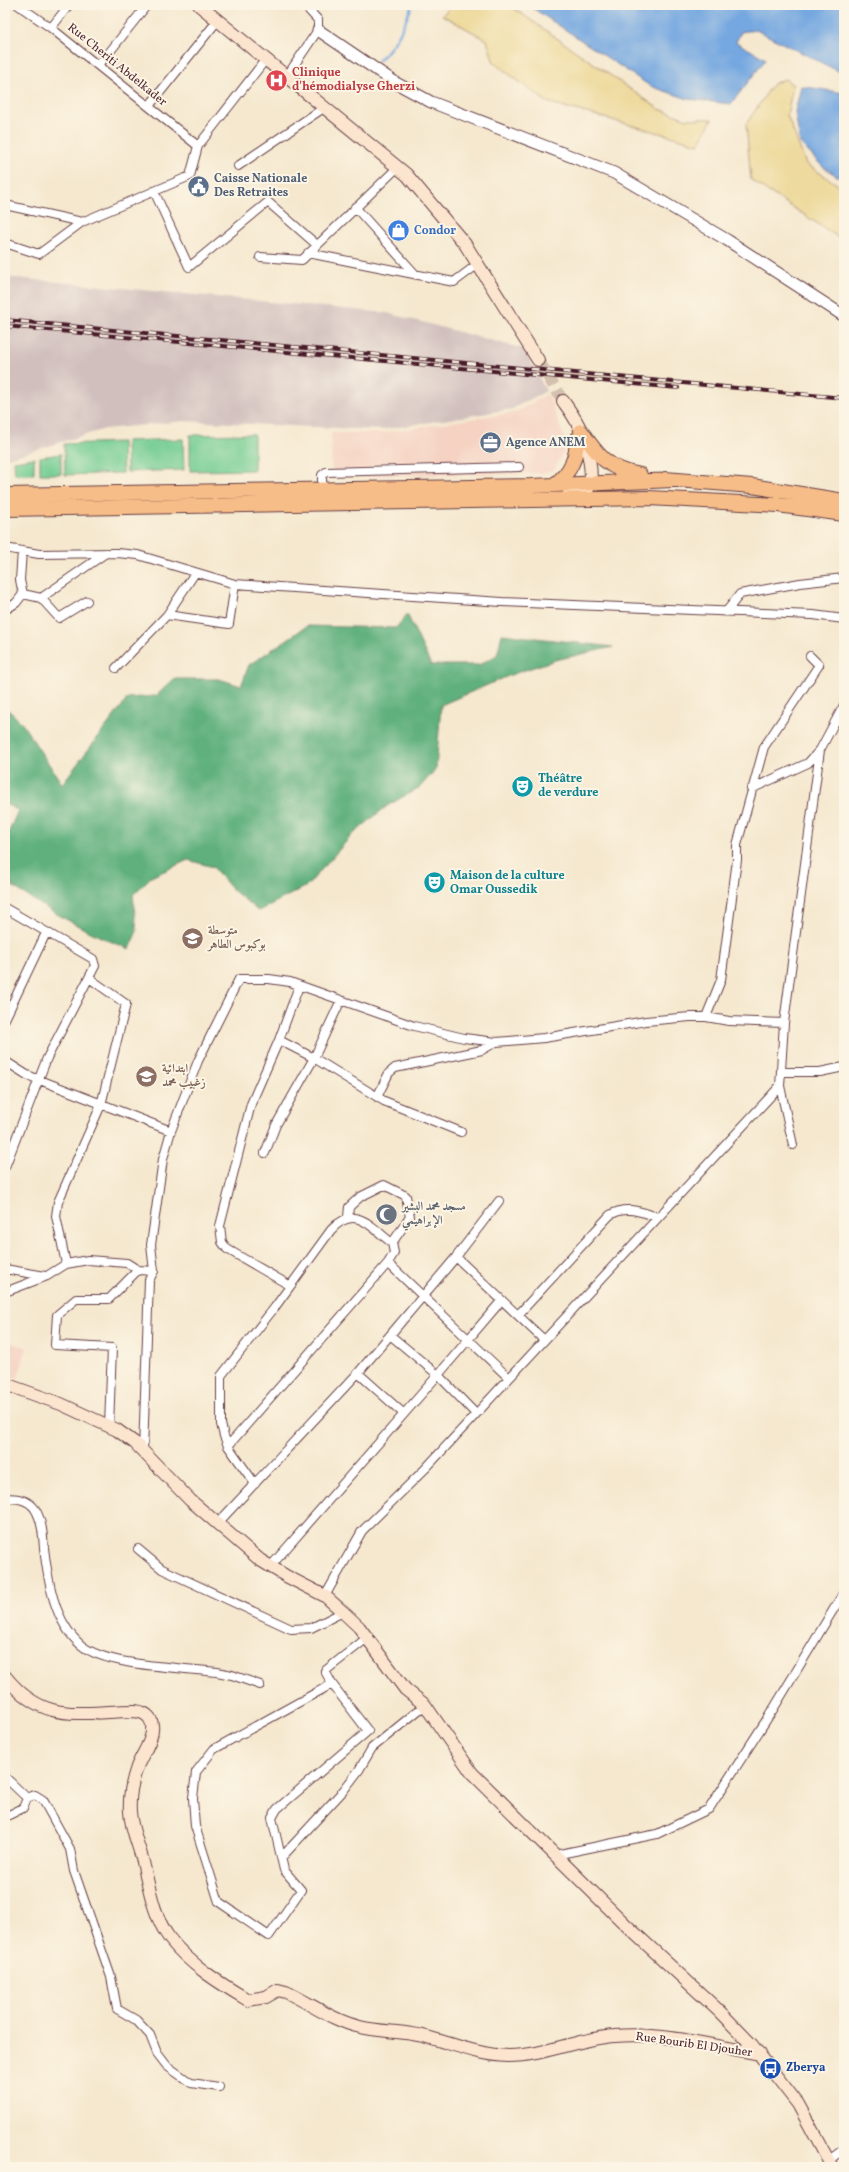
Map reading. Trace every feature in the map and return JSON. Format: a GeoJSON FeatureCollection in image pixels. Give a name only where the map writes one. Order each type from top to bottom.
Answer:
{"type":"FeatureCollection","features":[{"type":"Feature","properties":{"kind":"highway"},"geometry":{"type":"LineString","coordinates":[[579,435],[600,456],[618,470],[674,480],[752,486],[844,502]]}},
{"type":"Feature","properties":{"kind":"highway"},"geometry":{"type":"LineString","coordinates":[[555,484],[566,473],[572,464],[576,454],[579,435]]}},
{"type":"Feature","properties":{"kind":"highway"},"geometry":{"type":"LineString","coordinates":[[5,509],[472,501],[674,480]]}},
{"type":"Feature","properties":{"kind":"highway"},"geometry":{"type":"LineString","coordinates":[[5,495],[555,484],[690,499],[778,505],[844,514]]}},
{"type":"Feature","properties":{"kind":"main road"},"geometry":{"type":"LineString","coordinates":[[199,5],[398,167],[420,189],[449,223],[478,264],[538,360]]}},
{"type":"Feature","properties":{"kind":"main road"},"geometry":{"type":"LineString","coordinates":[[579,435],[590,488]]}},
{"type":"Feature","properties":{"kind":"main road"},"geometry":{"type":"LineString","coordinates":[[5,1384],[61,1404],[109,1426],[135,1443],[190,1500],[217,1524],[270,1567],[325,1596],[359,1627],[405,1689],[425,1705],[472,1773],[628,1928],[719,2011],[760,2054],[798,2104],[830,2164]]}},
{"type":"Feature","properties":{"kind":"main road","name":"Rue Bourib El Djouher"},"geometry":{"type":"LineString","coordinates":[[5,1676],[18,1691],[47,1709],[60,1713],[135,1711],[142,1712],[150,1719],[152,1724],[151,1735],[132,1784],[130,1813],[158,1915],[169,1938],[176,1945],[212,1978],[248,2000],[266,1997],[278,1990],[286,1992],[344,2022],[358,2027],[421,2035],[455,2046],[496,2055],[534,2054],[598,2038],[633,2035],[671,2039],[760,2054]]}},
{"type":"Feature","properties":{"kind":"street","name":"Rue Cheriti Abdelkader"},"geometry":{"type":"LineString","coordinates":[[18,5],[51,28],[198,146]]}},
{"type":"Feature","properties":{"kind":"street"},"geometry":{"type":"LineString","coordinates":[[51,28],[69,5]]}},
{"type":"Feature","properties":{"kind":"street"},"geometry":{"type":"LineString","coordinates":[[97,65],[104,59],[147,5]]}},
{"type":"Feature","properties":{"kind":"street"},"geometry":{"type":"LineString","coordinates":[[287,76],[318,30],[318,20],[304,5]]}},
{"type":"Feature","properties":{"kind":"street"},"geometry":{"type":"LineString","coordinates":[[149,106],[218,20]]}},
{"type":"Feature","properties":{"kind":"street"},"geometry":{"type":"LineString","coordinates":[[318,30],[396,83],[432,102],[614,173],[727,240],[844,316]]}},
{"type":"Feature","properties":{"kind":"street"},"geometry":{"type":"LineString","coordinates":[[5,243],[39,254],[82,222],[190,176],[198,146],[266,60]]}},
{"type":"Feature","properties":{"kind":"street"},"geometry":{"type":"LineString","coordinates":[[238,166],[325,107]]}},
{"type":"Feature","properties":{"kind":"street"},"geometry":{"type":"LineString","coordinates":[[260,257],[302,260],[398,167]]}},
{"type":"Feature","properties":{"kind":"street"},"geometry":{"type":"LineString","coordinates":[[154,191],[189,267],[268,202],[317,245]]}},
{"type":"Feature","properties":{"kind":"street"},"geometry":{"type":"LineString","coordinates":[[5,205],[82,222]]}},
{"type":"Feature","properties":{"kind":"street"},"geometry":{"type":"LineString","coordinates":[[355,207],[416,275]]}},
{"type":"Feature","properties":{"kind":"street"},"geometry":{"type":"LineString","coordinates":[[308,253],[454,282],[478,264]]}},
{"type":"Feature","properties":{"kind":"street"},"geometry":{"type":"LineString","coordinates":[[322,489],[322,475],[326,472],[519,467]]}},
{"type":"Feature","properties":{"kind":"street"},"geometry":{"type":"LineString","coordinates":[[5,548],[39,554],[106,553],[138,555],[235,584],[502,602],[813,615],[844,618]]}},
{"type":"Feature","properties":{"kind":"street"},"geometry":{"type":"LineString","coordinates":[[5,610],[16,603],[23,594],[20,580],[22,551]]}},
{"type":"Feature","properties":{"kind":"street"},"geometry":{"type":"LineString","coordinates":[[41,598],[106,553]]}},
{"type":"Feature","properties":{"kind":"street"},"geometry":{"type":"LineString","coordinates":[[116,668],[167,615],[195,573]]}},
{"type":"Feature","properties":{"kind":"street"},"geometry":{"type":"LineString","coordinates":[[726,612],[740,594],[800,583],[844,578]]}},
{"type":"Feature","properties":{"kind":"street"},"geometry":{"type":"LineString","coordinates":[[167,615],[229,624],[235,584]]}},
{"type":"Feature","properties":{"kind":"street"},"geometry":{"type":"LineString","coordinates":[[23,594],[41,598],[59,618],[87,601]]}},
{"type":"Feature","properties":{"kind":"street"},"geometry":{"type":"LineString","coordinates":[[706,1017],[721,980],[737,860],[737,845],[751,789],[764,747],[819,665],[810,656]]}},
{"type":"Feature","properties":{"kind":"street"},"geometry":{"type":"LineString","coordinates":[[751,789],[808,763],[820,750],[844,705]]}},
{"type":"Feature","properties":{"kind":"street"},"geometry":{"type":"LineString","coordinates":[[793,1145],[780,1086],[784,1023],[820,750]]}},
{"type":"Feature","properties":{"kind":"street"},"geometry":{"type":"LineString","coordinates":[[5,908],[93,959],[94,971],[50,1052],[5,1167]]}},
{"type":"Feature","properties":{"kind":"street"},"geometry":{"type":"LineString","coordinates":[[5,1019],[46,933]]}},
{"type":"Feature","properties":{"kind":"street"},"geometry":{"type":"LineString","coordinates":[[66,1264],[56,1216],[58,1202],[101,1105],[126,1004],[89,978]]}},
{"type":"Feature","properties":{"kind":"street"},"geometry":{"type":"LineString","coordinates":[[143,1451],[149,1280],[154,1271],[151,1245],[162,1165],[171,1131],[198,1061],[239,979],[275,980],[300,986],[414,1026],[464,1038],[496,1042],[544,1038],[646,1020],[706,1017],[729,1021],[784,1023]]}},
{"type":"Feature","properties":{"kind":"street"},"geometry":{"type":"LineString","coordinates":[[290,1285],[227,1248],[222,1242],[220,1226],[251,1104],[280,1040],[300,986]]}},
{"type":"Feature","properties":{"kind":"street"},"geometry":{"type":"LineString","coordinates":[[265,1153],[276,1125],[314,1058],[341,1000]]}},
{"type":"Feature","properties":{"kind":"street"},"geometry":{"type":"LineString","coordinates":[[280,1040],[314,1058],[377,1097],[461,1132]]}},
{"type":"Feature","properties":{"kind":"street"},"geometry":{"type":"LineString","coordinates":[[377,1097],[390,1073],[395,1068],[482,1050],[496,1042]]}},
{"type":"Feature","properties":{"kind":"street"},"geometry":{"type":"LineString","coordinates":[[5,1061],[38,1080],[171,1131]]}},
{"type":"Feature","properties":{"kind":"street"},"geometry":{"type":"LineString","coordinates":[[781,1072],[820,1072],[844,1067]]}},
{"type":"Feature","properties":{"kind":"street"},"geometry":{"type":"LineString","coordinates":[[325,1596],[362,1532],[426,1468],[543,1339],[780,1086]]}},
{"type":"Feature","properties":{"kind":"street"},"geometry":{"type":"LineString","coordinates":[[348,1217],[349,1207],[360,1197],[384,1185],[406,1196],[410,1217],[392,1243]]}},
{"type":"Feature","properties":{"kind":"street"},"geometry":{"type":"LineString","coordinates":[[217,1524],[358,1373],[456,1257],[499,1201]]}},
{"type":"Feature","properties":{"kind":"street"},"geometry":{"type":"LineString","coordinates":[[228,1446],[388,1262],[394,1253],[392,1243],[358,1217],[349,1207]]}},
{"type":"Feature","properties":{"kind":"street"},"geometry":{"type":"LineString","coordinates":[[518,1315],[610,1215],[618,1210],[628,1209],[658,1217]]}},
{"type":"Feature","properties":{"kind":"street"},"geometry":{"type":"LineString","coordinates":[[255,1484],[228,1446],[221,1424],[220,1376],[275,1307],[331,1230],[338,1222],[348,1217],[358,1217]]}},
{"type":"Feature","properties":{"kind":"street"},"geometry":{"type":"LineString","coordinates":[[456,1257],[543,1339]]}},
{"type":"Feature","properties":{"kind":"street"},"geometry":{"type":"LineString","coordinates":[[5,1292],[47,1276],[66,1264],[88,1260],[127,1264],[138,1270],[154,1271]]}},
{"type":"Feature","properties":{"kind":"street"},"geometry":{"type":"LineString","coordinates":[[388,1262],[508,1377]]}},
{"type":"Feature","properties":{"kind":"street"},"geometry":{"type":"LineString","coordinates":[[5,1269],[47,1276]]}},
{"type":"Feature","properties":{"kind":"street"},"geometry":{"type":"LineString","coordinates":[[109,1426],[112,1348],[56,1345],[57,1315],[76,1299],[109,1299],[138,1270]]}},
{"type":"Feature","properties":{"kind":"street"},"geometry":{"type":"LineString","coordinates":[[270,1567],[469,1340],[502,1300]]}},
{"type":"Feature","properties":{"kind":"street"},"geometry":{"type":"LineString","coordinates":[[390,1335],[438,1375],[475,1413]]}},
{"type":"Feature","properties":{"kind":"street"},"geometry":{"type":"LineString","coordinates":[[358,1373],[404,1414]]}},
{"type":"Feature","properties":{"kind":"street"},"geometry":{"type":"LineString","coordinates":[[5,1498],[22,1500],[31,1505],[37,1512],[49,1577],[59,1613],[67,1631],[84,1648],[104,1658],[217,1672],[232,1675],[260,1685]]}},
{"type":"Feature","properties":{"kind":"street"},"geometry":{"type":"LineString","coordinates":[[138,1549],[162,1569],[291,1629],[312,1628],[343,1612]]}},
{"type":"Feature","properties":{"kind":"street"},"geometry":{"type":"LineString","coordinates":[[555,1855],[657,1834],[709,1809],[774,1708],[844,1592]]}},
{"type":"Feature","properties":{"kind":"street"},"geometry":{"type":"LineString","coordinates":[[332,1684],[214,1749],[196,1772],[193,1798],[195,1826],[219,1902],[269,1936],[301,1890],[284,1870],[272,1818],[277,1809],[368,1731],[332,1684],[325,1671],[367,1638]]}},
{"type":"Feature","properties":{"kind":"street"},"geometry":{"type":"LineString","coordinates":[[281,1858],[343,1791],[359,1770],[372,1748],[425,1705]]}},
{"type":"Feature","properties":{"kind":"street"},"geometry":{"type":"LineString","coordinates":[[5,1777],[27,1798]]}},
{"type":"Feature","properties":{"kind":"street"},"geometry":{"type":"LineString","coordinates":[[5,1817],[23,1808],[27,1798],[35,1795],[42,1800],[70,1849],[74,1871],[110,1978],[117,2009],[136,2020],[150,2036],[157,2053],[166,2066],[191,2083],[219,2087]]}},
{"type":"Feature","properties":{"kind":"street"},"geometry":{"type":"LineString","coordinates":[[830,2164],[844,2149]]}},
{"type":"Feature","properties":{"kind":"shaded area"},"geometry":{"type":"Polygon","coordinates":[[[5,277],[387,313],[524,349],[546,391],[512,409],[380,430],[184,421],[105,429],[5,459],[5,277]]]}},
{"type":"Feature","properties":{"kind":"shaded area"},"geometry":{"type":"Polygon","coordinates":[[[548,394],[567,445],[554,470],[542,473],[332,477],[331,433],[381,433],[516,412],[548,394]]]}},
{"type":"Feature","properties":{"kind":"shaded area"},"geometry":{"type":"Polygon","coordinates":[[[5,1341],[27,1348],[17,1379],[5,1375],[5,1341]]]}},
{"type":"Feature","properties":{"kind":"green space"},"geometry":{"type":"Polygon","coordinates":[[[254,434],[254,470],[190,471],[190,435],[254,434]]]}},
{"type":"Feature","properties":{"kind":"green space"},"geometry":{"type":"Polygon","coordinates":[[[183,439],[184,470],[127,472],[126,441],[183,439]]]}},
{"type":"Feature","properties":{"kind":"green space"},"geometry":{"type":"Polygon","coordinates":[[[122,442],[123,473],[65,475],[64,444],[122,442]]]}},
{"type":"Feature","properties":{"kind":"green space"},"geometry":{"type":"Polygon","coordinates":[[[61,454],[61,474],[40,474],[40,457],[61,454]]]}},
{"type":"Feature","properties":{"kind":"green space"},"geometry":{"type":"Polygon","coordinates":[[[34,458],[34,474],[15,474],[14,461],[34,458]]]}},
{"type":"Feature","properties":{"kind":"green space"},"geometry":{"type":"Polygon","coordinates":[[[407,614],[431,665],[479,665],[497,655],[502,634],[613,647],[555,660],[513,674],[441,705],[436,769],[420,787],[387,806],[352,835],[307,886],[258,911],[233,890],[213,867],[188,860],[151,877],[133,895],[137,931],[129,949],[65,919],[5,881],[5,841],[18,810],[5,804],[5,707],[21,722],[62,784],[128,698],[156,696],[174,679],[219,679],[241,686],[249,665],[307,626],[396,628],[407,614]]]}},
{"type":"Feature","properties":{"kind":"sand"},"geometry":{"type":"Polygon","coordinates":[[[453,5],[509,5],[659,109],[687,119],[712,119],[699,144],[547,102],[494,63],[487,40],[442,15],[453,5]]]}},
{"type":"Feature","properties":{"kind":"sand"},"geometry":{"type":"Polygon","coordinates":[[[785,79],[793,85],[787,115],[806,164],[844,189],[844,241],[751,180],[746,124],[773,84],[785,79]]]}},
{"type":"Feature","properties":{"kind":"water"},"geometry":{"type":"Polygon","coordinates":[[[528,5],[844,5],[844,74],[756,30],[741,32],[736,42],[766,59],[731,104],[688,99],[650,86],[528,5]]]}},
{"type":"Feature","properties":{"kind":"water"},"geometry":{"type":"Polygon","coordinates":[[[801,86],[844,93],[844,181],[822,166],[800,143],[795,112],[801,86]]]}},
{"type":"Feature","properties":{"kind":"waterway"},"geometry":{"type":"LineString","coordinates":[[379,60],[395,42],[403,28],[412,5]]}},
{"type":"Feature","properties":{"kind":"tunnel"},"geometry":{"type":"LineString","coordinates":[[538,360],[563,401]]}},
{"type":"Feature","properties":{"kind":"railway"},"geometry":{"type":"LineString","coordinates":[[5,320],[844,398]]}},
{"type":"Feature","properties":{"kind":"railway"},"geometry":{"type":"LineString","coordinates":[[5,326],[678,388]]}},
{"type":"Feature","properties":{"kind":"place","name":"Clinique d'hémodialyse Gherzi"},"geometry":{"type":"Point","coordinates":[276,80]}},
{"type":"Feature","properties":{"kind":"place","name":"Caisse Nationale Des Retraites"},"geometry":{"type":"Point","coordinates":[198,186]}},
{"type":"Feature","properties":{"kind":"place","name":"Condor"},"geometry":{"type":"Point","coordinates":[399,231]}},
{"type":"Feature","properties":{"kind":"place","name":"Agence ANEM"},"geometry":{"type":"Point","coordinates":[491,443]}},
{"type":"Feature","properties":{"kind":"place","name":"Théâtre de verdure"},"geometry":{"type":"Point","coordinates":[522,786]}},
{"type":"Feature","properties":{"kind":"place","name":"Maison de la culture Omar Oussedik"},"geometry":{"type":"Point","coordinates":[434,883]}},
{"type":"Feature","properties":{"kind":"place","name":"متوسطة بوكبوس الطاهر"},"geometry":{"type":"Point","coordinates":[192,938]}},
{"type":"Feature","properties":{"kind":"place","name":"ابتدائية زغبيب محمد"},"geometry":{"type":"Point","coordinates":[147,1076]}},
{"type":"Feature","properties":{"kind":"place","name":"مسجد محمد البشير الإبراهيمي"},"geometry":{"type":"Point","coordinates":[386,1214]}},
{"type":"Feature","properties":{"kind":"place","name":"Zberya"},"geometry":{"type":"Point","coordinates":[770,2068]}}]}
